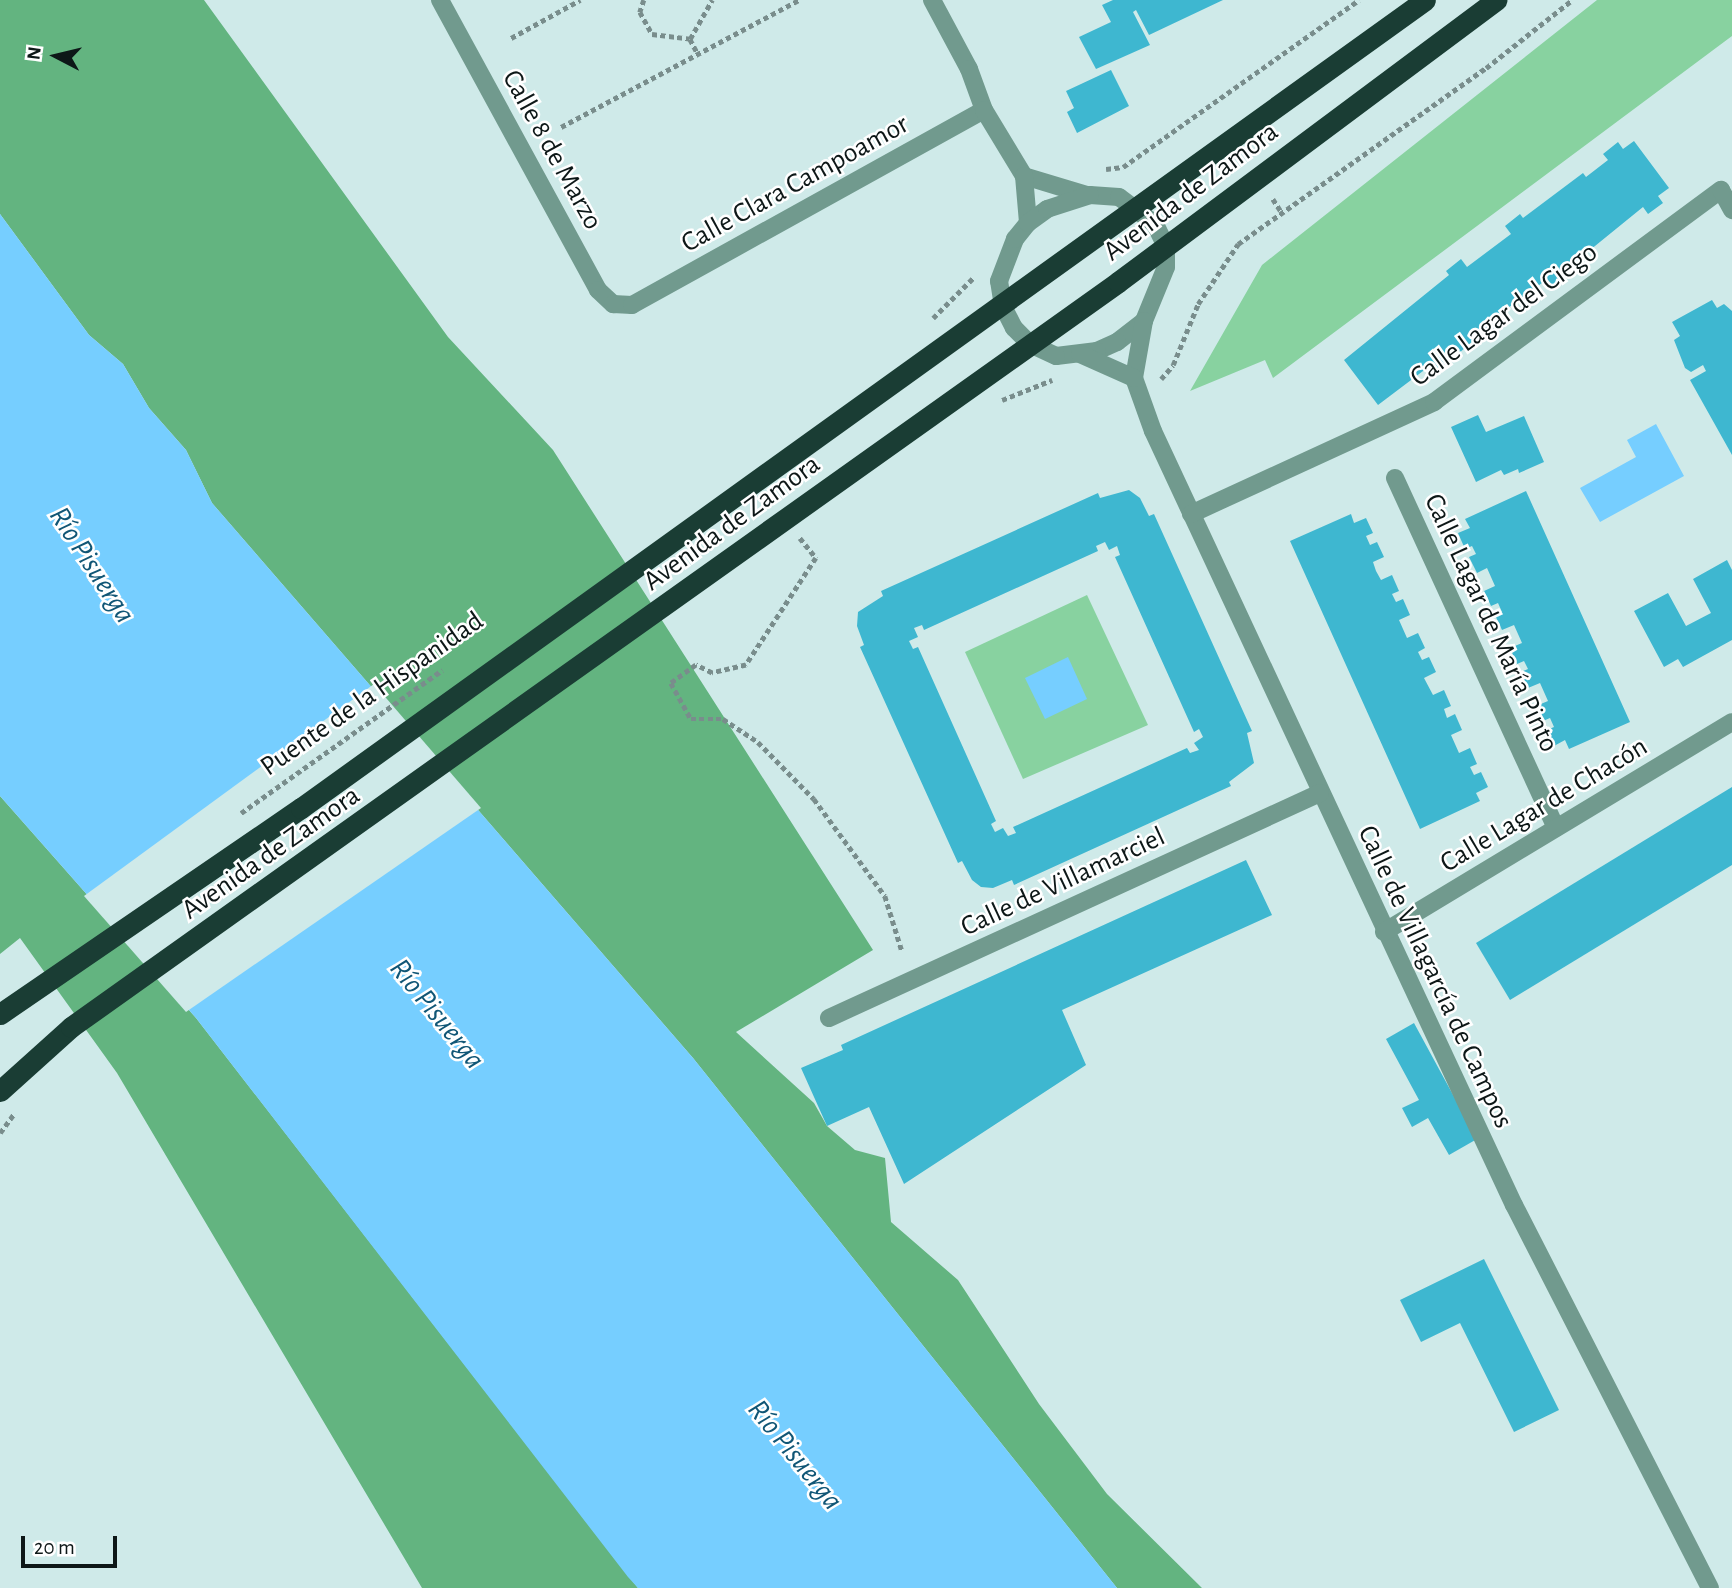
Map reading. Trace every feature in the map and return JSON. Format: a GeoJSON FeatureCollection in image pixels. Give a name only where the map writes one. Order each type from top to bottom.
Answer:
{"type":"FeatureCollection","features":[{"type":"Feature","properties":{"kind":"highway","name":"Avenida de Zamora"},"geometry":{"type":"LineString","coordinates":[[0,1014],[43,988],[301,808],[757,477],[1003,306],[1425,0]]}},
{"type":"Feature","properties":{"kind":"highway","name":"Avenida de Zamora"},"geometry":{"type":"LineString","coordinates":[[0,1091],[71,1027],[1166,247],[1497,0]]}},
{"type":"Feature","properties":{"kind":"street","name":"Calle 8 de Marzo"},"geometry":{"type":"LineString","coordinates":[[440,0],[598,290],[613,304],[632,305]]}},
{"type":"Feature","properties":{"kind":"street"},"geometry":{"type":"LineString","coordinates":[[932,0],[969,69],[984,110],[1024,176],[1028,223]]}},
{"type":"Feature","properties":{"kind":"street","name":"Calle Clara Campoamor"},"geometry":{"type":"LineString","coordinates":[[632,305],[984,110]]}},
{"type":"Feature","properties":{"kind":"street"},"geometry":{"type":"LineString","coordinates":[[1024,176],[1090,195],[1119,197],[1156,224],[1166,247],[1162,285],[1144,321],[1135,378],[1080,354]]}},
{"type":"Feature","properties":{"kind":"street","name":"Calle Lagar del Ciego"},"geometry":{"type":"LineString","coordinates":[[1191,514],[1434,402],[1721,190],[1732,210]]}},
{"type":"Feature","properties":{"kind":"street"},"geometry":{"type":"LineString","coordinates":[[1090,195],[1047,209],[1028,223],[1006,258],[999,281],[1003,306],[1014,328],[1030,344],[1056,356],[1080,354],[1117,342],[1144,321]]}},
{"type":"Feature","properties":{"kind":"street","name":"Calle de Villagarcía de Campos"},"geometry":{"type":"LineString","coordinates":[[1135,378],[1191,514],[1384,932],[1514,1205],[1710,1588]]}},
{"type":"Feature","properties":{"kind":"street","name":"Calle Lagar de María Pinto"},"geometry":{"type":"LineString","coordinates":[[1395,478],[1556,828]]}},
{"type":"Feature","properties":{"kind":"street","name":"Calle Lagar de Chacón"},"geometry":{"type":"LineString","coordinates":[[1384,932],[1732,722]]}},
{"type":"Feature","properties":{"kind":"street","name":"Calle de Villamarciel"},"geometry":{"type":"LineString","coordinates":[[829,1018],[1320,793]]}},
{"type":"Feature","properties":{"kind":"path"},"geometry":{"type":"LineString","coordinates":[[511,38],[580,0]]}},
{"type":"Feature","properties":{"kind":"path"},"geometry":{"type":"LineString","coordinates":[[644,0],[640,12],[652,34],[690,39]]}},
{"type":"Feature","properties":{"kind":"path"},"geometry":{"type":"LineString","coordinates":[[690,39],[712,0]]}},
{"type":"Feature","properties":{"kind":"path"},"geometry":{"type":"LineString","coordinates":[[561,127],[799,0]]}},
{"type":"Feature","properties":{"kind":"path","name":"Avenida de Zamora"},"geometry":{"type":"LineString","coordinates":[[1099,170],[1123,167],[1359,0]]}},
{"type":"Feature","properties":{"kind":"path"},"geometry":{"type":"LineString","coordinates":[[1163,379],[1198,304],[1238,244],[1486,68],[1572,0]]}},
{"type":"Feature","properties":{"kind":"path"},"geometry":{"type":"LineString","coordinates":[[690,39],[698,54]]}},
{"type":"Feature","properties":{"kind":"path"},"geometry":{"type":"LineString","coordinates":[[929,322],[975,274]]}},
{"type":"Feature","properties":{"kind":"path"},"geometry":{"type":"LineString","coordinates":[[999,402],[1055,379]]}},
{"type":"Feature","properties":{"kind":"path","name":"Avenida de Zamora"},"geometry":{"type":"LineString","coordinates":[[811,530],[799,537],[816,558],[746,665],[712,673],[696,665],[671,683],[691,719],[723,719],[758,743],[814,799],[885,896],[902,951]]}},
{"type":"Feature","properties":{"kind":"path","name":"Puente de la Hispanidad"},"geometry":{"type":"LineString","coordinates":[[231,821],[447,667]]}},
{"type":"Feature","properties":{"kind":"green space"},"geometry":{"type":"Polygon","coordinates":[[[0,0],[204,0],[448,337],[553,450],[873,950],[736,1032],[814,1103],[827,1126],[855,1150],[885,1158],[891,1222],[958,1280],[1039,1404],[1107,1494],[1202,1588],[1117,1588],[693,1058],[212,503],[186,450],[149,408],[123,364],[89,335],[0,214],[0,0]]]}},
{"type":"Feature","properties":{"kind":"green space"},"geometry":{"type":"Polygon","coordinates":[[[1597,0],[1732,0],[1732,36],[1273,378],[1265,360],[1190,391],[1262,265],[1597,0]]]}},
{"type":"Feature","properties":{"kind":"green space"},"geometry":{"type":"Polygon","coordinates":[[[1087,595],[1148,725],[1023,779],[965,652],[1087,595]]]}},
{"type":"Feature","properties":{"kind":"green space"},"geometry":{"type":"Polygon","coordinates":[[[0,796],[196,1018],[638,1588],[422,1588],[117,1073],[20,938],[0,954],[0,796]]]}},
{"type":"Feature","properties":{"kind":"water","name":"Río Pisuerga"},"geometry":{"type":"Polygon","coordinates":[[[0,214],[89,335],[123,364],[149,408],[186,450],[212,503],[693,1058],[1117,1588],[638,1588],[628,1577],[196,1018],[0,796],[0,214]]]}},
{"type":"Feature","properties":{"kind":"water"},"geometry":{"type":"Polygon","coordinates":[[[1656,424],[1684,476],[1600,522],[1580,488],[1636,457],[1627,440],[1656,424]]]}},
{"type":"Feature","properties":{"kind":"water"},"geometry":{"type":"Polygon","coordinates":[[[1068,657],[1087,699],[1045,719],[1025,678],[1068,657]]]}},
{"type":"Feature","properties":{"kind":"pier"},"geometry":{"type":"Polygon","coordinates":[[[374,684],[481,808],[186,1012],[84,896],[374,684]]]}},
{"type":"Feature","properties":{"kind":"building"},"geometry":{"type":"Polygon","coordinates":[[[1113,0],[1223,0],[1149,35],[1136,10],[1133,12],[1150,45],[1096,69],[1079,37],[1111,22],[1102,5],[1113,0]]]}},
{"type":"Feature","properties":{"kind":"building"},"geometry":{"type":"Polygon","coordinates":[[[1111,70],[1129,106],[1077,133],[1067,112],[1074,108],[1066,91],[1111,70]]]}},
{"type":"Feature","properties":{"kind":"building"},"geometry":{"type":"Polygon","coordinates":[[[1634,141],[1669,188],[1658,196],[1663,203],[1648,214],[1643,207],[1563,272],[1567,277],[1552,288],[1546,280],[1501,313],[1507,321],[1486,337],[1483,332],[1433,376],[1427,368],[1378,405],[1344,360],[1449,275],[1446,271],[1461,259],[1467,267],[1511,234],[1505,226],[1520,214],[1523,218],[1583,173],[1586,177],[1608,160],[1603,154],[1618,142],[1623,149],[1634,141]]]}},
{"type":"Feature","properties":{"kind":"building"},"geometry":{"type":"Polygon","coordinates":[[[1712,300],[1717,308],[1724,304],[1732,311],[1732,455],[1690,380],[1706,371],[1703,365],[1691,372],[1685,368],[1674,340],[1680,336],[1672,322],[1712,300]]]}},
{"type":"Feature","properties":{"kind":"building"},"geometry":{"type":"Polygon","coordinates":[[[1478,415],[1486,432],[1524,416],[1544,462],[1519,473],[1518,469],[1504,475],[1501,470],[1476,482],[1451,427],[1478,415]]]}},
{"type":"Feature","properties":{"kind":"building"},"geometry":{"type":"Polygon","coordinates":[[[1129,490],[1140,498],[1149,516],[1154,514],[1252,731],[1247,733],[1254,763],[1229,782],[1231,786],[1014,885],[1012,880],[993,888],[981,887],[972,880],[962,861],[958,863],[860,647],[864,645],[857,626],[858,612],[883,596],[881,591],[1098,493],[1100,498],[1129,490]],[[1105,542],[1096,546],[1098,551],[924,630],[922,625],[914,628],[918,637],[909,641],[913,649],[918,647],[996,821],[991,824],[995,832],[1003,828],[1008,836],[1016,833],[1013,827],[1187,748],[1190,753],[1199,750],[1194,743],[1203,737],[1199,729],[1194,732],[1115,557],[1120,555],[1117,546],[1109,550],[1105,542]]]}},
{"type":"Feature","properties":{"kind":"building"},"geometry":{"type":"Polygon","coordinates":[[[1526,491],[1630,722],[1569,749],[1565,740],[1554,746],[1547,730],[1554,727],[1550,718],[1543,721],[1536,706],[1548,701],[1540,683],[1528,688],[1521,672],[1528,669],[1524,661],[1517,664],[1510,648],[1522,643],[1514,625],[1502,630],[1495,615],[1502,612],[1498,603],[1491,606],[1484,591],[1495,586],[1487,568],[1477,573],[1469,557],[1476,554],[1472,546],[1465,549],[1458,533],[1470,528],[1465,519],[1526,491]]]}},
{"type":"Feature","properties":{"kind":"building"},"geometry":{"type":"Polygon","coordinates":[[[1351,514],[1354,523],[1366,518],[1373,533],[1366,536],[1370,545],[1377,542],[1384,557],[1373,562],[1376,571],[1381,580],[1392,575],[1399,591],[1392,594],[1396,602],[1403,599],[1410,615],[1399,620],[1407,638],[1418,633],[1425,648],[1418,652],[1422,660],[1429,657],[1436,672],[1424,678],[1433,695],[1444,690],[1451,706],[1444,709],[1447,718],[1455,714],[1462,730],[1451,735],[1459,753],[1470,748],[1477,764],[1470,767],[1474,775],[1481,772],[1488,787],[1476,793],[1480,801],[1420,829],[1290,541],[1351,514]]]}},
{"type":"Feature","properties":{"kind":"building"},"geometry":{"type":"Polygon","coordinates":[[[1727,560],[1732,570],[1732,640],[1683,667],[1678,659],[1664,667],[1634,611],[1668,593],[1686,626],[1711,613],[1693,579],[1727,560]]]}},
{"type":"Feature","properties":{"kind":"building"},"geometry":{"type":"Polygon","coordinates":[[[1732,787],[1732,865],[1510,1000],[1476,943],[1732,787]]]}},
{"type":"Feature","properties":{"kind":"building"},"geometry":{"type":"Polygon","coordinates":[[[1246,860],[1272,915],[1062,1010],[1086,1065],[904,1184],[869,1107],[827,1126],[801,1068],[843,1050],[841,1045],[1246,860]]]}},
{"type":"Feature","properties":{"kind":"building"},"geometry":{"type":"Polygon","coordinates":[[[1414,1023],[1477,1139],[1449,1155],[1428,1118],[1412,1127],[1402,1108],[1419,1100],[1386,1039],[1414,1023]]]}},
{"type":"Feature","properties":{"kind":"building"},"geometry":{"type":"Polygon","coordinates":[[[1484,1259],[1559,1410],[1514,1432],[1460,1323],[1421,1342],[1400,1300],[1484,1259]]]}}]}
